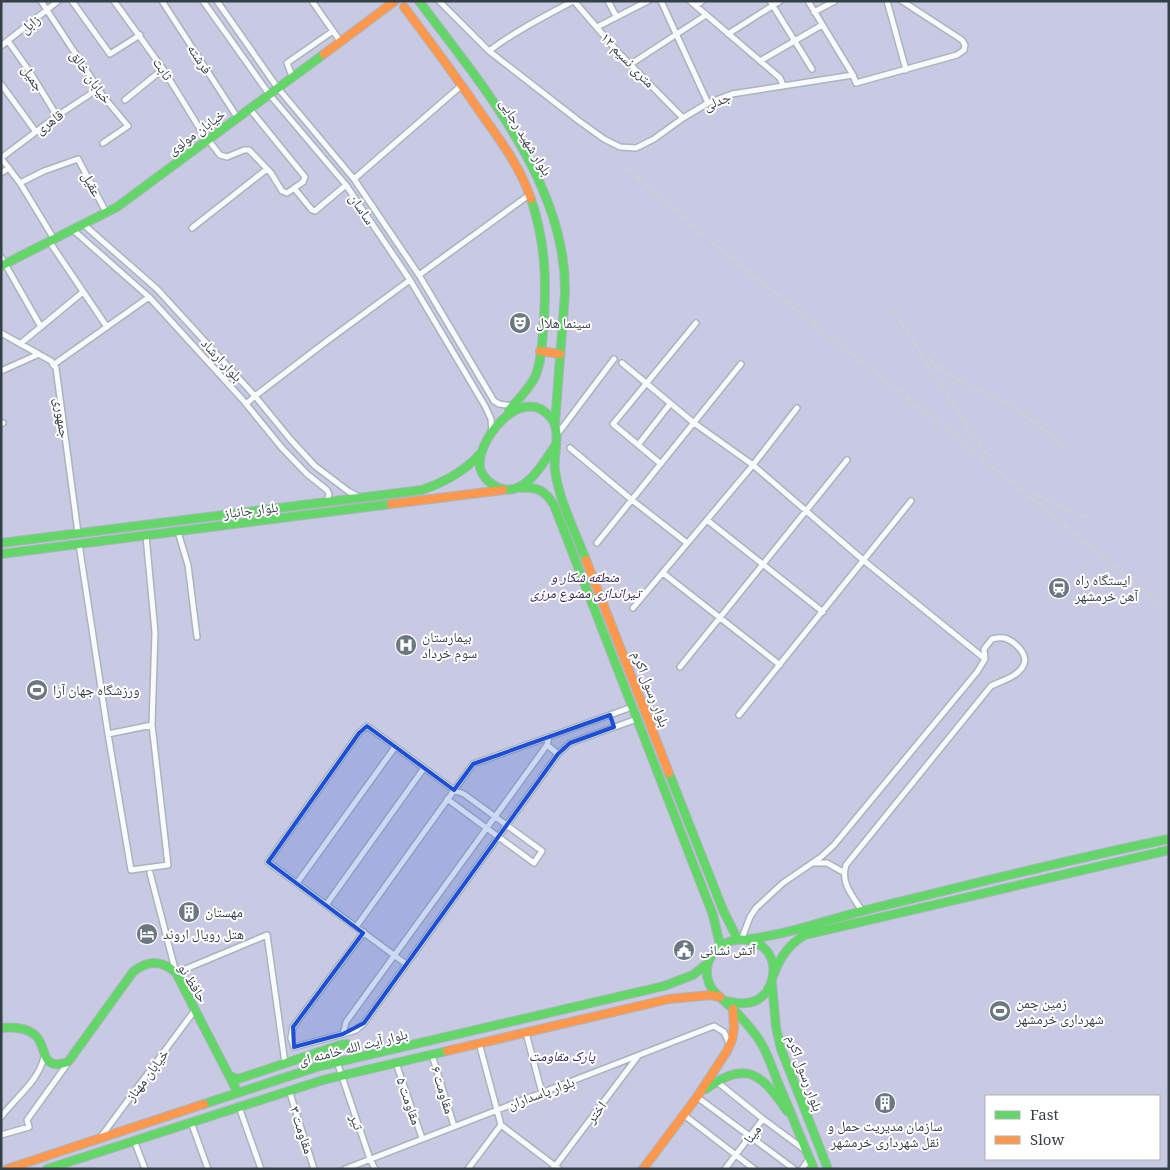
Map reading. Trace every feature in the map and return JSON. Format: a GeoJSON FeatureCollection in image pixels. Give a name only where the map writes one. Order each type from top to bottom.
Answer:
{"type":"FeatureCollection","features":[{"type":"Feature","properties":{"kind":"main road","name":"خیابان مولوی"},"geometry":{"type":"LineString","coordinates":[[3,262],[116,207],[395,1]]}},
{"type":"Feature","properties":{"kind":"main road","name":"بلوار شهید رجایی"},"geometry":{"type":"LineString","coordinates":[[395,1],[404,7],[509,154],[529,195],[542,242],[547,272],[547,302],[538,364],[534,378],[504,416]]}},
{"type":"Feature","properties":{"kind":"main road"},"geometry":{"type":"LineString","coordinates":[[404,7],[410,7],[417,1]]}},
{"type":"Feature","properties":{"kind":"main road","name":"بلوار شهید رجایی"},"geometry":{"type":"LineString","coordinates":[[417,1],[491,101],[521,147],[536,174],[554,221],[565,274],[555,425]]}},
{"type":"Feature","properties":{"kind":"main road"},"geometry":{"type":"LineString","coordinates":[[540,351],[560,354]]}},
{"type":"Feature","properties":{"kind":"main road"},"geometry":{"type":"LineString","coordinates":[[528,405],[537,407],[552,418],[556,437],[554,447],[526,484],[518,488],[505,490],[496,487],[483,475],[479,460],[481,452],[504,416],[519,407],[528,405]]}},
{"type":"Feature","properties":{"kind":"main road","name":"بلوار رسول اکرم"},"geometry":{"type":"LineString","coordinates":[[554,447],[557,485],[724,910],[743,938]]}},
{"type":"Feature","properties":{"kind":"main road","name":"بلوار جانباز"},"geometry":{"type":"LineString","coordinates":[[1,543],[422,490],[445,483],[465,470],[481,452]]}},
{"type":"Feature","properties":{"kind":"main road","name":"بلوار رسول اکرم"},"geometry":{"type":"LineString","coordinates":[[518,488],[530,486],[540,489],[548,494],[554,504],[713,915],[720,945]]}},
{"type":"Feature","properties":{"kind":"main road","name":"بلوار جانباز"},"geometry":{"type":"LineString","coordinates":[[1,554],[505,490]]}},
{"type":"Feature","properties":{"kind":"main road"},"geometry":{"type":"LineString","coordinates":[[78,533],[79,544]]}},
{"type":"Feature","properties":{"kind":"main road"},"geometry":{"type":"LineString","coordinates":[[627,693],[637,689]]}},
{"type":"Feature","properties":{"kind":"main road"},"geometry":{"type":"LineString","coordinates":[[1169,839],[1119,849],[862,911],[767,937],[743,938],[720,945],[708,963],[707,970],[710,985],[722,999],[733,1004],[752,1002],[760,998],[767,991],[772,983],[777,963],[797,939],[804,935],[1169,850]]}},
{"type":"Feature","properties":{"kind":"main road"},"geometry":{"type":"LineString","coordinates":[[743,938],[758,942],[770,956],[774,974]]}},
{"type":"Feature","properties":{"kind":"main road","name":"حافظ نو"},"geometry":{"type":"LineString","coordinates":[[68,1062],[133,972],[138,967],[155,962],[164,964],[176,973],[238,1093]]}},
{"type":"Feature","properties":{"kind":"main road","name":"بلوار آیت الله خامنه ای"},"geometry":{"type":"LineString","coordinates":[[8,1169],[337,1062],[664,986],[686,979],[701,970],[708,963]]}},
{"type":"Feature","properties":{"kind":"main road","name":"بلوار رسول اکرم"},"geometry":{"type":"LineString","coordinates":[[772,983],[776,1027],[781,1049],[828,1169]]}},
{"type":"Feature","properties":{"kind":"main road","name":"بلوار آیت الله خامنه ای"},"geometry":{"type":"LineString","coordinates":[[46,1169],[340,1075],[669,999],[701,996],[722,999]]}},
{"type":"Feature","properties":{"kind":"main road","name":"بلوار رسول اکرم"},"geometry":{"type":"LineString","coordinates":[[722,999],[760,1041],[814,1169]]}},
{"type":"Feature","properties":{"kind":"main road"},"geometry":{"type":"LineString","coordinates":[[643,1169],[697,1097],[730,1045],[734,1023],[733,1009]]}},
{"type":"Feature","properties":{"kind":"main road"},"geometry":{"type":"LineString","coordinates":[[1,1028],[21,1028],[30,1031],[42,1042],[44,1057],[55,1064],[60,1065],[68,1062]]}},
{"type":"Feature","properties":{"kind":"main road"},"geometry":{"type":"LineString","coordinates":[[230,1076],[238,1079],[347,1044],[356,1057]]}},
{"type":"Feature","properties":{"kind":"main road"},"geometry":{"type":"LineString","coordinates":[[697,1097],[716,1080],[730,1074],[750,1073],[775,1092],[796,1124]]}},
{"type":"Feature","properties":{"kind":"street","name":"خیابان خالق"},"geometry":{"type":"LineString","coordinates":[[41,1],[98,89],[128,126],[103,143]]}},
{"type":"Feature","properties":{"kind":"street","name":"زابل"},"geometry":{"type":"LineString","coordinates":[[1,46],[58,1]]}},
{"type":"Feature","properties":{"kind":"street"},"geometry":{"type":"LineString","coordinates":[[72,1],[110,54],[140,35]]}},
{"type":"Feature","properties":{"kind":"street","name":"ثابت"},"geometry":{"type":"LineString","coordinates":[[114,1],[164,69],[200,129],[220,155],[224,157],[246,149],[267,169]]}},
{"type":"Feature","properties":{"kind":"street","name":"فرشته"},"geometry":{"type":"LineString","coordinates":[[162,1],[238,117]]}},
{"type":"Feature","properties":{"kind":"street","name":"ساسان"},"geometry":{"type":"LineString","coordinates":[[204,1],[269,94],[346,185],[410,280],[485,406],[491,419],[492,434]]}},
{"type":"Feature","properties":{"kind":"street","name":"ساسان"},"geometry":{"type":"LineString","coordinates":[[217,1],[277,87],[354,179],[419,275],[494,401],[499,404],[513,406]]}},
{"type":"Feature","properties":{"kind":"street"},"geometry":{"type":"LineString","coordinates":[[312,1],[340,41]]}},
{"type":"Feature","properties":{"kind":"street","name":"جدلی"},"geometry":{"type":"LineString","coordinates":[[439,1],[489,51],[578,121],[604,139],[620,147],[636,148],[654,139],[708,102],[732,94],[853,75],[856,83],[957,56],[964,50],[965,45],[962,40],[902,1]]}},
{"type":"Feature","properties":{"kind":"street"},"geometry":{"type":"LineString","coordinates":[[489,51],[534,22],[574,1]]}},
{"type":"Feature","properties":{"kind":"street","name":"۱۲ متری نسیم"},"geometry":{"type":"LineString","coordinates":[[574,1],[618,52],[683,118]]}},
{"type":"Feature","properties":{"kind":"street"},"geometry":{"type":"LineString","coordinates":[[608,1],[616,16]]}},
{"type":"Feature","properties":{"kind":"street"},"geometry":{"type":"LineString","coordinates":[[661,1],[708,102]]}},
{"type":"Feature","properties":{"kind":"street"},"geometry":{"type":"LineString","coordinates":[[690,1],[780,78],[783,85]]}},
{"type":"Feature","properties":{"kind":"street"},"geometry":{"type":"LineString","coordinates":[[696,6],[702,1]]}},
{"type":"Feature","properties":{"kind":"street"},"geometry":{"type":"LineString","coordinates":[[728,34],[771,4],[780,1]]}},
{"type":"Feature","properties":{"kind":"street"},"geometry":{"type":"LineString","coordinates":[[808,1],[853,75]]}},
{"type":"Feature","properties":{"kind":"street"},"geometry":{"type":"LineString","coordinates":[[814,12],[835,1]]}},
{"type":"Feature","properties":{"kind":"street"},"geometry":{"type":"LineString","coordinates":[[887,1],[906,70]]}},
{"type":"Feature","properties":{"kind":"street"},"geometry":{"type":"LineString","coordinates":[[596,27],[646,2]]}},
{"type":"Feature","properties":{"kind":"street"},"geometry":{"type":"LineString","coordinates":[[771,4],[812,69]]}},
{"type":"Feature","properties":{"kind":"street"},"geometry":{"type":"LineString","coordinates":[[631,64],[706,15]]}},
{"type":"Feature","properties":{"kind":"street"},"geometry":{"type":"LineString","coordinates":[[760,62],[822,25]]}},
{"type":"Feature","properties":{"kind":"street"},"geometry":{"type":"LineString","coordinates":[[292,76],[287,63],[333,30]]}},
{"type":"Feature","properties":{"kind":"street","name":"جمیل"},"geometry":{"type":"LineString","coordinates":[[8,41],[57,116]]}},
{"type":"Feature","properties":{"kind":"street"},"geometry":{"type":"LineString","coordinates":[[125,100],[164,69]]}},
{"type":"Feature","properties":{"kind":"street"},"geometry":{"type":"LineString","coordinates":[[1,84],[36,132]]}},
{"type":"Feature","properties":{"kind":"street"},"geometry":{"type":"LineString","coordinates":[[354,179],[462,86]]}},
{"type":"Feature","properties":{"kind":"street","name":"قاهری"},"geometry":{"type":"LineString","coordinates":[[1,158],[57,116],[98,89]]}},
{"type":"Feature","properties":{"kind":"street"},"geometry":{"type":"LineString","coordinates":[[192,228],[267,169],[282,191],[287,193],[303,182],[304,177],[249,108]]}},
{"type":"Feature","properties":{"kind":"street"},"geometry":{"type":"LineString","coordinates":[[1,158],[20,183],[51,240],[106,327]]}},
{"type":"Feature","properties":{"kind":"street","name":"عقیل"},"geometry":{"type":"LineString","coordinates":[[20,183],[44,171],[78,158],[106,212]]}},
{"type":"Feature","properties":{"kind":"street"},"geometry":{"type":"LineString","coordinates":[[1,173],[9,168]]}},
{"type":"Feature","properties":{"kind":"street"},"geometry":{"type":"LineString","coordinates":[[294,188],[312,210],[315,211],[346,185]]}},
{"type":"Feature","properties":{"kind":"street"},"geometry":{"type":"LineString","coordinates":[[419,275],[529,195]]}},
{"type":"Feature","properties":{"kind":"street","name":"بلوار ارشاد"},"geometry":{"type":"LineString","coordinates":[[83,224],[157,289],[255,396],[315,466],[360,498]]}},
{"type":"Feature","properties":{"kind":"street","name":"بلوار ارشاد"},"geometry":{"type":"LineString","coordinates":[[72,230],[149,297],[246,404],[282,448],[327,490],[329,494],[327,502]]}},
{"type":"Feature","properties":{"kind":"street"},"geometry":{"type":"LineString","coordinates":[[3,262],[41,327]]}},
{"type":"Feature","properties":{"kind":"street"},"geometry":{"type":"LineString","coordinates":[[246,404],[327,340],[410,280]]}},
{"type":"Feature","properties":{"kind":"street"},"geometry":{"type":"LineString","coordinates":[[20,344],[83,292]]}},
{"type":"Feature","properties":{"kind":"street"},"geometry":{"type":"LineString","coordinates":[[1,333],[53,364],[149,297]]}},
{"type":"Feature","properties":{"kind":"street"},"geometry":{"type":"LineString","coordinates":[[661,464],[613,424],[696,323]]}},
{"type":"Feature","properties":{"kind":"street"},"geometry":{"type":"LineString","coordinates":[[1,371],[39,354]]}},
{"type":"Feature","properties":{"kind":"street"},"geometry":{"type":"LineString","coordinates":[[556,437],[614,359]]}},
{"type":"Feature","properties":{"kind":"street"},"geometry":{"type":"LineString","coordinates":[[622,363],[694,423],[753,465],[863,560],[985,659]]}},
{"type":"Feature","properties":{"kind":"street","name":"جمهوری"},"geometry":{"type":"LineString","coordinates":[[53,364],[56,368],[78,533]]}},
{"type":"Feature","properties":{"kind":"street"},"geometry":{"type":"LineString","coordinates":[[597,543],[741,364]]}},
{"type":"Feature","properties":{"kind":"street"},"geometry":{"type":"LineString","coordinates":[[638,445],[670,404]]}},
{"type":"Feature","properties":{"kind":"street"},"geometry":{"type":"LineString","coordinates":[[633,608],[753,465],[797,408]]}},
{"type":"Feature","properties":{"kind":"street"},"geometry":{"type":"LineString","coordinates":[[570,448],[687,543]]}},
{"type":"Feature","properties":{"kind":"street"},"geometry":{"type":"LineString","coordinates":[[680,667],[847,460]]}},
{"type":"Feature","properties":{"kind":"street"},"geometry":{"type":"LineString","coordinates":[[739,715],[911,500]]}},
{"type":"Feature","properties":{"kind":"street"},"geometry":{"type":"LineString","coordinates":[[707,520],[823,612]]}},
{"type":"Feature","properties":{"kind":"street"},"geometry":{"type":"LineString","coordinates":[[178,532],[188,565],[196,637]]}},
{"type":"Feature","properties":{"kind":"street"},"geometry":{"type":"LineString","coordinates":[[79,544],[131,870],[168,865],[152,725],[155,632],[146,536]]}},
{"type":"Feature","properties":{"kind":"street"},"geometry":{"type":"LineString","coordinates":[[663,573],[780,665]]}},
{"type":"Feature","properties":{"kind":"street"},"geometry":{"type":"LineString","coordinates":[[743,938],[750,916],[756,908],[783,883],[834,845],[977,672],[985,659],[984,648],[992,639],[1007,638],[1022,650],[1025,657],[1024,665],[1016,674],[991,686],[846,865],[844,872],[846,886],[862,911]]}},
{"type":"Feature","properties":{"kind":"street"},"geometry":{"type":"LineString","coordinates":[[356,927],[473,764],[632,707]]}},
{"type":"Feature","properties":{"kind":"street"},"geometry":{"type":"LineString","coordinates":[[610,715],[614,727]]}},
{"type":"Feature","properties":{"kind":"street"},"geometry":{"type":"LineString","coordinates":[[364,932],[293,1027],[291,1038],[294,1047],[356,1030],[364,1023],[497,836],[558,754],[570,742],[637,719]]}},
{"type":"Feature","properties":{"kind":"street"},"geometry":{"type":"LineString","coordinates":[[108,734],[152,725]]}},
{"type":"Feature","properties":{"kind":"street"},"geometry":{"type":"LineString","coordinates":[[406,964],[268,862],[359,733],[367,726],[454,790],[464,794],[542,851],[534,863],[447,799]]}},
{"type":"Feature","properties":{"kind":"street"},"geometry":{"type":"LineString","coordinates":[[343,1034],[346,1022],[547,745],[549,736]]}},
{"type":"Feature","properties":{"kind":"street"},"geometry":{"type":"LineString","coordinates":[[547,745],[558,754]]}},
{"type":"Feature","properties":{"kind":"street"},"geometry":{"type":"LineString","coordinates":[[297,883],[395,747]]}},
{"type":"Feature","properties":{"kind":"street"},"geometry":{"type":"LineString","coordinates":[[326,904],[424,768]]}},
{"type":"Feature","properties":{"kind":"street"},"geometry":{"type":"LineString","coordinates":[[812,863],[827,863],[844,872]]}},
{"type":"Feature","properties":{"kind":"street"},"geometry":{"type":"LineString","coordinates":[[150,873],[176,973],[267,935],[285,1063]]}},
{"type":"Feature","properties":{"kind":"street"},"geometry":{"type":"LineString","coordinates":[[439,895],[450,903]]}},
{"type":"Feature","properties":{"kind":"street","name":"خیابان مهناز"},"geometry":{"type":"LineString","coordinates":[[99,1139],[195,1010]]}},
{"type":"Feature","properties":{"kind":"street","name":"بلوار پاسداران"},"geometry":{"type":"LineString","coordinates":[[345,1169],[714,1026],[724,1032],[730,1045]]}},
{"type":"Feature","properties":{"kind":"street"},"geometry":{"type":"LineString","coordinates":[[526,1033],[542,1093]]}},
{"type":"Feature","properties":{"kind":"street"},"geometry":{"type":"LineString","coordinates":[[479,1043],[501,1125],[556,1168]]}},
{"type":"Feature","properties":{"kind":"street","name":"مقاومت ۶"},"geometry":{"type":"LineString","coordinates":[[432,1055],[454,1126]]}},
{"type":"Feature","properties":{"kind":"street","name":"اختر"},"geometry":{"type":"LineString","coordinates":[[556,1168],[638,1055]]}},
{"type":"Feature","properties":{"kind":"street"},"geometry":{"type":"LineString","coordinates":[[1,1117],[36,1076],[42,1066],[44,1057]]}},
{"type":"Feature","properties":{"kind":"street"},"geometry":{"type":"LineString","coordinates":[[1,1135],[29,1127],[27,1120],[68,1062]]}},
{"type":"Feature","properties":{"kind":"street","name":"تیر"},"geometry":{"type":"LineString","coordinates":[[337,1062],[340,1075],[375,1169]]}},
{"type":"Feature","properties":{"kind":"street","name":"مقاومت ۵"},"geometry":{"type":"LineString","coordinates":[[396,1063],[422,1138]]}},
{"type":"Feature","properties":{"kind":"street"},"geometry":{"type":"LineString","coordinates":[[716,1080],[763,1119]]}},
{"type":"Feature","properties":{"kind":"street","name":"مقاومت ۳"},"geometry":{"type":"LineString","coordinates":[[289,1090],[315,1169]]}},
{"type":"Feature","properties":{"kind":"street"},"geometry":{"type":"LineString","coordinates":[[697,1097],[794,1169]]}},
{"type":"Feature","properties":{"kind":"street"},"geometry":{"type":"LineString","coordinates":[[1,1110],[15,1102]]}},
{"type":"Feature","properties":{"kind":"street"},"geometry":{"type":"LineString","coordinates":[[239,1107],[261,1169]]}},
{"type":"Feature","properties":{"kind":"street"},"geometry":{"type":"LineString","coordinates":[[684,1115],[754,1169]]}},
{"type":"Feature","properties":{"kind":"street","name":"مینا"},"geometry":{"type":"LineString","coordinates":[[725,1169],[763,1119],[808,1155]]}},
{"type":"Feature","properties":{"kind":"street"},"geometry":{"type":"LineString","coordinates":[[191,1122],[208,1169]]}},
{"type":"Feature","properties":{"kind":"street"},"geometry":{"type":"LineString","coordinates":[[468,1169],[501,1125]]}},
{"type":"Feature","properties":{"kind":"street"},"geometry":{"type":"LineString","coordinates":[[134,1140],[145,1169]]}},
{"type":"Feature","properties":{"kind":"street"},"geometry":{"type":"LineString","coordinates":[[802,1169],[808,1155]]}},
{"type":"Feature","properties":{"kind":"highlighted area"},"geometry":{"type":"Polygon","coordinates":[[[610,715],[614,727],[570,743],[558,754],[364,1023],[343,1034],[294,1047],[293,1027],[363,933],[268,862],[359,733],[367,726],[454,790],[473,764],[610,715]]]}},
{"type":"Feature","properties":{"kind":"green space","name":"منطقه شکار و تیراندازی ممنوع مرزی"},"geometry":{"type":"Polygon","coordinates":[[[1,1],[1169,1],[1169,1169],[1,1169],[1,1]]]}},
{"type":"Feature","properties":{"kind":"railway"},"geometry":{"type":"LineString","coordinates":[[627,168],[720,249],[948,430],[1169,611]]}},
{"type":"Feature","properties":{"kind":"railway"},"geometry":{"type":"LineString","coordinates":[[893,310],[967,426],[984,450],[994,460]]}},
{"type":"Feature","properties":{"kind":"railway"},"geometry":{"type":"LineString","coordinates":[[928,357],[947,373],[968,386],[1020,412],[1065,448]]}},
{"type":"Feature","properties":{"kind":"railway"},"geometry":{"type":"LineString","coordinates":[[1034,494],[1086,518]]}},
{"type":"Feature","properties":{"kind":"traffic: fast"},"geometry":{"type":"LineString","coordinates":[[419,1],[493,101],[516,137],[536,175],[552,213],[562,253],[565,293],[555,423]]}},
{"type":"Feature","properties":{"kind":"traffic: fast"},"geometry":{"type":"LineString","coordinates":[[1,266],[117,207],[324,54]]}},
{"type":"Feature","properties":{"kind":"traffic: fast"},"geometry":{"type":"LineString","coordinates":[[509,410],[527,390],[535,377],[542,349],[545,297],[544,264],[540,232],[531,199]]}},
{"type":"Feature","properties":{"kind":"traffic: fast"},"geometry":{"type":"LineString","coordinates":[[554,447],[538,471],[524,485],[515,489],[506,490],[497,487],[481,471],[480,460],[491,433],[513,411],[526,407],[539,408],[551,418],[557,436],[555,464],[557,482],[586,560]]}},
{"type":"Feature","properties":{"kind":"traffic: fast"},"geometry":{"type":"LineString","coordinates":[[1,543],[422,490],[454,476],[480,454]]}},
{"type":"Feature","properties":{"kind":"traffic: fast"},"geometry":{"type":"LineString","coordinates":[[522,488],[533,488],[541,491],[554,505],[713,915],[720,945]]}},
{"type":"Feature","properties":{"kind":"traffic: fast"},"geometry":{"type":"LineString","coordinates":[[1,554],[391,504]]}},
{"type":"Feature","properties":{"kind":"traffic: fast"},"geometry":{"type":"LineString","coordinates":[[669,773],[723,910],[737,938]]}},
{"type":"Feature","properties":{"kind":"traffic: fast"},"geometry":{"type":"LineString","coordinates":[[749,939],[795,930],[870,909],[1169,839]]}},
{"type":"Feature","properties":{"kind":"traffic: fast"},"geometry":{"type":"LineString","coordinates":[[774,974],[786,952],[794,942],[805,935],[1169,850]]}},
{"type":"Feature","properties":{"kind":"traffic: fast"},"geometry":{"type":"LineString","coordinates":[[725,1001],[748,1003],[762,997],[767,991],[771,984],[773,968],[772,960],[763,947],[752,941],[741,939],[721,945],[709,961],[707,972],[709,983],[716,994],[748,1025],[764,1048],[814,1169]]}},
{"type":"Feature","properties":{"kind":"traffic: fast"},"geometry":{"type":"LineString","coordinates":[[204,1104],[317,1067],[664,986],[693,975],[708,963]]}},
{"type":"Feature","properties":{"kind":"traffic: fast"},"geometry":{"type":"LineString","coordinates":[[1,1028],[19,1028],[31,1032],[42,1045],[48,1061],[52,1064],[68,1062],[133,972],[144,965],[160,964],[176,973],[238,1093]]}},
{"type":"Feature","properties":{"kind":"traffic: fast"},"geometry":{"type":"LineString","coordinates":[[772,984],[776,1027],[781,1049],[828,1169]]}},
{"type":"Feature","properties":{"kind":"traffic: fast"},"geometry":{"type":"LineString","coordinates":[[230,1076],[238,1079],[340,1045],[347,1044],[356,1057]]}},
{"type":"Feature","properties":{"kind":"traffic: fast"},"geometry":{"type":"LineString","coordinates":[[47,1169],[323,1080],[447,1051]]}},
{"type":"Feature","properties":{"kind":"traffic: fast"},"geometry":{"type":"LineString","coordinates":[[706,1089],[732,1075],[743,1073],[752,1075],[769,1088],[787,1111]]}},
{"type":"Feature","properties":{"kind":"traffic: slow"},"geometry":{"type":"LineString","coordinates":[[324,54],[395,1]]}},
{"type":"Feature","properties":{"kind":"traffic: slow"},"geometry":{"type":"LineString","coordinates":[[404,7],[505,147],[517,167],[531,199]]}},
{"type":"Feature","properties":{"kind":"traffic: slow"},"geometry":{"type":"LineString","coordinates":[[540,351],[560,354]]}},
{"type":"Feature","properties":{"kind":"traffic: slow"},"geometry":{"type":"LineString","coordinates":[[391,504],[503,490]]}},
{"type":"Feature","properties":{"kind":"traffic: slow"},"geometry":{"type":"LineString","coordinates":[[586,560],[669,773]]}},
{"type":"Feature","properties":{"kind":"traffic: slow"},"geometry":{"type":"LineString","coordinates":[[447,1051],[669,999],[711,995],[720,997]]}},
{"type":"Feature","properties":{"kind":"traffic: slow"},"geometry":{"type":"LineString","coordinates":[[643,1169],[697,1097],[727,1051],[732,1040],[734,1028],[733,1009]]}},
{"type":"Feature","properties":{"kind":"traffic: slow"},"geometry":{"type":"LineString","coordinates":[[7,1169],[204,1104]]}},
{"type":"Feature","properties":{"kind":"place","name":"سینما هلال"},"geometry":{"type":"Point","coordinates":[520,323]}},
{"type":"Feature","properties":{"kind":"place","name":"ایستگاه راه آهن خرمشهر"},"geometry":{"type":"Point","coordinates":[1059,588]}},
{"type":"Feature","properties":{"kind":"place","name":"بیمارستان سوم خرداد"},"geometry":{"type":"Point","coordinates":[406,645]}},
{"type":"Feature","properties":{"kind":"place","name":"ورزشگاه جهان آرا"},"geometry":{"type":"Point","coordinates":[37,690]}},
{"type":"Feature","properties":{"kind":"place","name":"مهستان"},"geometry":{"type":"Point","coordinates":[189,912]}},
{"type":"Feature","properties":{"kind":"place","name":"هتل رویال اروند"},"geometry":{"type":"Point","coordinates":[147,934]}},
{"type":"Feature","properties":{"kind":"place","name":"آتش نشانی"},"geometry":{"type":"Point","coordinates":[684,950]}},
{"type":"Feature","properties":{"kind":"place","name":"زمین چمن شهرداری خرمشهر"},"geometry":{"type":"Point","coordinates":[1000,1011]}},
{"type":"Feature","properties":{"kind":"place","name":"سازمان مدیریت حمل و نقل شهرداری خرمشهر"},"geometry":{"type":"Point","coordinates":[885,1103]}},
{"type":"Feature","properties":{"kind":"park label","name":"پارک مقاومت"},"geometry":{"type":"Point","coordinates":[562,1056]}}]}
